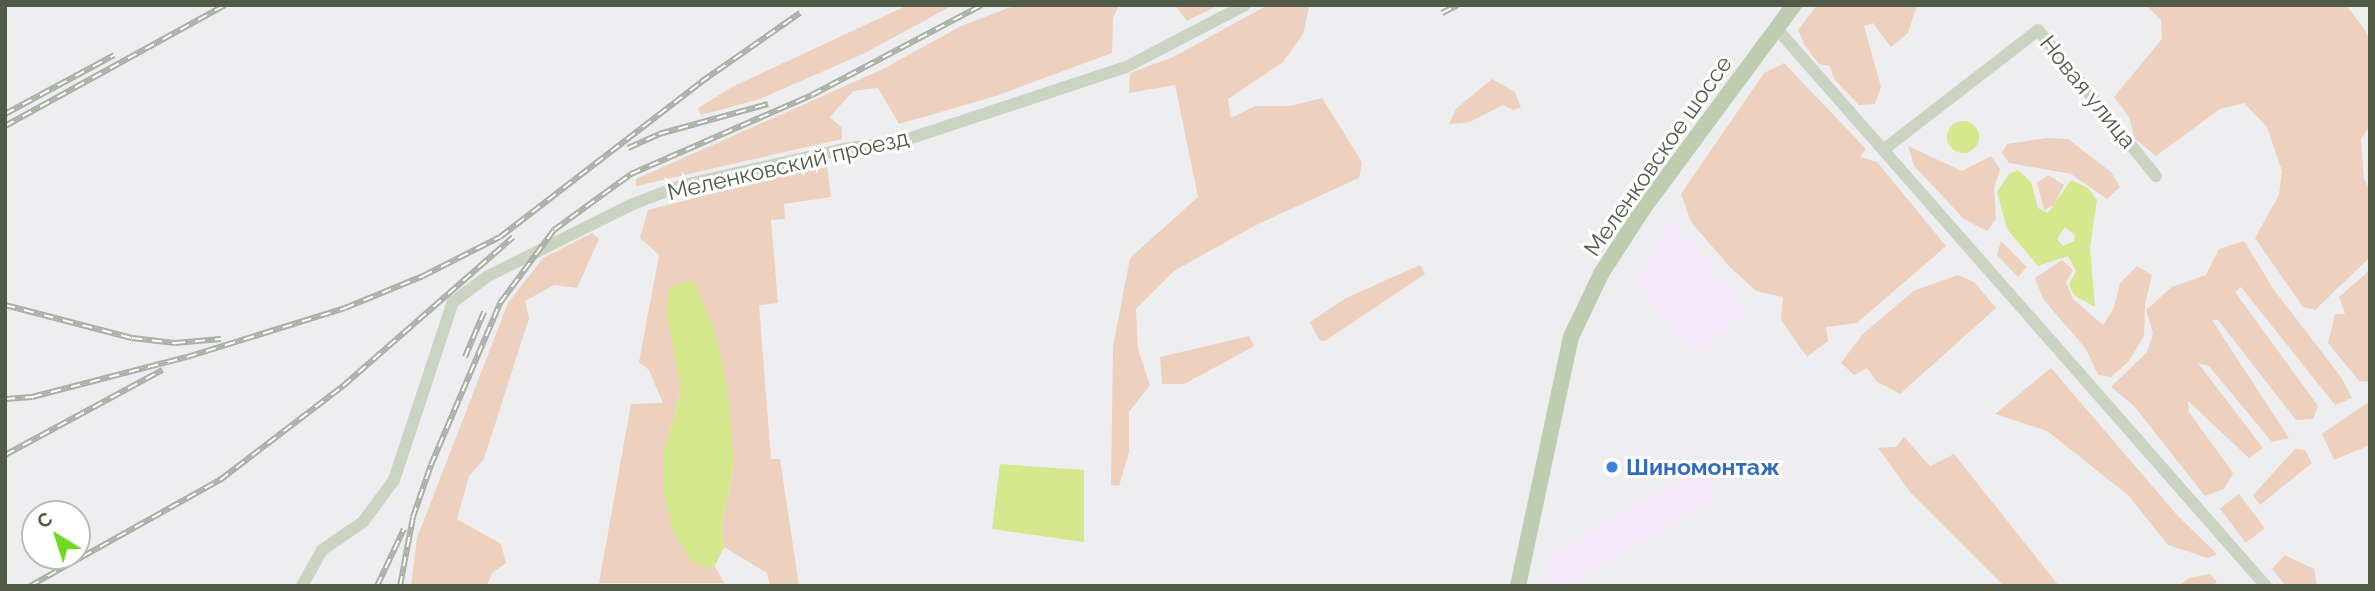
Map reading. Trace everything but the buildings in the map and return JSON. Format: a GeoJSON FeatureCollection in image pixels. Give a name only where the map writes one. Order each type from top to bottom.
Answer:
{"type":"FeatureCollection","features":[{"type":"Feature","properties":{"kind":"main road","name":"Меленковское шоссе"},"geometry":{"type":"LineString","coordinates":[[1518,586],[1571,337],[1601,274],[1643,209],[1794,5]]}},
{"type":"Feature","properties":{"kind":"street","name":"Меленковский проезд"},"geometry":{"type":"LineString","coordinates":[[302,586],[322,550],[363,522],[394,480],[453,302],[488,276],[670,190],[912,138],[1126,67],[1245,5]]}},
{"type":"Feature","properties":{"kind":"street"},"geometry":{"type":"LineString","coordinates":[[1777,29],[2266,586]]}},
{"type":"Feature","properties":{"kind":"street","name":"Новая улица"},"geometry":{"type":"LineString","coordinates":[[1883,150],[2038,30],[2156,176]]}},
{"type":"Feature","properties":{"kind":"shaded area"},"geometry":{"type":"Polygon","coordinates":[[[908,5],[953,5],[865,53],[760,99],[701,115],[698,108],[732,87],[908,5]]]}},
{"type":"Feature","properties":{"kind":"shaded area"},"geometry":{"type":"Polygon","coordinates":[[[1016,5],[1119,5],[1113,18],[1112,53],[996,96],[899,124],[878,88],[853,91],[830,117],[842,128],[842,139],[636,186],[636,179],[883,69],[961,26],[1016,5]]]}},
{"type":"Feature","properties":{"kind":"shaded area"},"geometry":{"type":"Polygon","coordinates":[[[1175,5],[1219,5],[1187,21],[1175,5]]]}},
{"type":"Feature","properties":{"kind":"shaded area"},"geometry":{"type":"Polygon","coordinates":[[[1268,5],[1315,5],[1309,7],[1303,34],[1283,62],[1228,99],[1231,118],[1255,106],[1291,106],[1322,98],[1362,162],[1359,178],[1256,225],[1174,271],[1136,309],[1138,349],[1150,385],[1129,412],[1129,452],[1119,486],[1111,485],[1113,347],[1130,258],[1198,197],[1175,85],[1129,93],[1130,73],[1173,57],[1268,5]]]}},
{"type":"Feature","properties":{"kind":"shaded area"},"geometry":{"type":"Polygon","coordinates":[[[1817,5],[1917,5],[1908,33],[1891,47],[1873,23],[1864,26],[1881,87],[1875,104],[1859,105],[1834,79],[1830,66],[1819,64],[1805,46],[1798,30],[1817,5]]]}},
{"type":"Feature","properties":{"kind":"shaded area"},"geometry":{"type":"Polygon","coordinates":[[[2146,5],[2346,5],[2365,30],[2370,41],[2370,126],[2361,139],[2364,179],[2370,190],[2370,257],[2315,310],[2303,307],[2255,238],[2279,195],[2282,171],[2267,127],[2244,103],[2220,109],[2156,156],[2135,139],[2129,117],[2114,97],[2162,39],[2161,20],[2146,5]]]}},
{"type":"Feature","properties":{"kind":"shaded area"},"geometry":{"type":"Polygon","coordinates":[[[1784,63],[1866,149],[1860,157],[1877,162],[1946,246],[1857,323],[1826,327],[1828,341],[1807,357],[1781,320],[1783,297],[1756,291],[1729,266],[1691,222],[1681,194],[1764,73],[1784,63]]]}},
{"type":"Feature","properties":{"kind":"shaded area"},"geometry":{"type":"Polygon","coordinates":[[[1492,79],[1515,92],[1521,107],[1513,110],[1503,105],[1470,122],[1449,124],[1456,109],[1492,79]]]}},
{"type":"Feature","properties":{"kind":"shaded area"},"geometry":{"type":"Polygon","coordinates":[[[1963,121],[1974,126],[1979,137],[1974,148],[1963,153],[1952,148],[1947,137],[1952,126],[1963,121]]]}},
{"type":"Feature","properties":{"kind":"shaded area"},"geometry":{"type":"Polygon","coordinates":[[[2047,138],[2068,139],[2111,172],[2120,187],[2107,199],[2071,174],[2009,163],[2002,153],[2007,144],[2047,138]]]}},
{"type":"Feature","properties":{"kind":"shaded area"},"geometry":{"type":"Polygon","coordinates":[[[1908,146],[1962,171],[1991,156],[2000,169],[1994,188],[1996,219],[1987,231],[1964,219],[1914,166],[1908,146]]]}},
{"type":"Feature","properties":{"kind":"shaded area"},"geometry":{"type":"Polygon","coordinates":[[[827,164],[831,197],[784,204],[785,219],[771,220],[778,303],[759,305],[771,459],[780,459],[799,586],[770,586],[767,573],[724,547],[721,528],[734,464],[672,341],[679,361],[681,390],[664,452],[704,567],[715,566],[724,583],[599,583],[631,404],[663,403],[649,370],[639,362],[659,255],[640,238],[648,210],[827,164]]]}},
{"type":"Feature","properties":{"kind":"shaded area"},"geometry":{"type":"Polygon","coordinates":[[[2018,170],[2031,182],[2038,208],[2048,213],[2071,180],[2088,188],[2097,200],[2090,247],[2095,307],[2074,295],[2069,285],[2076,271],[2068,256],[2038,266],[2007,229],[1997,192],[2009,174],[2018,170]],[[2065,227],[2057,239],[2063,246],[2074,241],[2075,235],[2065,227]]]}},
{"type":"Feature","properties":{"kind":"shaded area"},"geometry":{"type":"Polygon","coordinates":[[[2048,175],[2064,185],[2054,205],[2044,210],[2037,183],[2048,175]]]}},
{"type":"Feature","properties":{"kind":"shaded area"},"geometry":{"type":"Polygon","coordinates":[[[1672,222],[1749,309],[1695,356],[1632,281],[1672,222]]]}},
{"type":"Feature","properties":{"kind":"shaded area"},"geometry":{"type":"Polygon","coordinates":[[[592,233],[599,239],[577,288],[554,285],[525,301],[529,318],[484,459],[469,476],[457,519],[501,544],[506,563],[492,573],[487,586],[411,586],[417,538],[508,303],[543,258],[592,233]]]}},
{"type":"Feature","properties":{"kind":"shaded area"},"geometry":{"type":"Polygon","coordinates":[[[2001,241],[2027,267],[2018,277],[1997,255],[2001,241]]]}},
{"type":"Feature","properties":{"kind":"shaded area"},"geometry":{"type":"Polygon","coordinates":[[[2244,241],[2274,290],[2341,377],[2352,398],[2335,405],[2241,287],[2235,292],[2318,406],[2313,419],[2296,420],[2218,320],[2212,320],[2289,438],[2272,442],[2209,366],[2198,363],[2263,448],[2249,458],[2188,401],[2189,412],[2233,473],[2224,489],[2205,496],[2134,406],[2111,387],[2147,352],[2153,333],[2146,310],[2172,287],[2206,275],[2219,249],[2244,241]]]}},
{"type":"Feature","properties":{"kind":"shaded area"},"geometry":{"type":"Polygon","coordinates":[[[2062,260],[2073,270],[2066,282],[2073,299],[2103,325],[2113,310],[2120,283],[2137,266],[2152,275],[2145,304],[2144,336],[2129,361],[2111,377],[2098,375],[2086,349],[2043,299],[2035,278],[2062,260]]]}},
{"type":"Feature","properties":{"kind":"shaded area"},"geometry":{"type":"Polygon","coordinates":[[[1420,265],[1425,274],[1325,341],[1319,340],[1310,322],[1346,298],[1420,265]]]}},
{"type":"Feature","properties":{"kind":"shaded area"},"geometry":{"type":"Polygon","coordinates":[[[2370,270],[2370,382],[2359,381],[2328,343],[2335,314],[2345,314],[2339,297],[2370,270]]]}},
{"type":"Feature","properties":{"kind":"shaded area"},"geometry":{"type":"Polygon","coordinates":[[[1958,275],[1974,282],[1996,308],[1900,394],[1876,381],[1867,368],[1854,375],[1841,363],[1862,335],[1913,291],[1958,275]]]}},
{"type":"Feature","properties":{"kind":"shaded area"},"geometry":{"type":"Polygon","coordinates":[[[693,280],[714,328],[727,385],[734,464],[721,527],[724,547],[715,566],[704,567],[690,560],[672,529],[664,494],[664,452],[681,390],[666,309],[670,287],[693,280]]]}},
{"type":"Feature","properties":{"kind":"shaded area"},"geometry":{"type":"Polygon","coordinates":[[[1249,336],[1254,346],[1225,362],[1184,384],[1162,384],[1160,357],[1249,336]]]}},
{"type":"Feature","properties":{"kind":"shaded area"},"geometry":{"type":"Polygon","coordinates":[[[2051,368],[2178,516],[2217,554],[2208,558],[2168,545],[2128,495],[2047,431],[1995,414],[2051,368]]]}},
{"type":"Feature","properties":{"kind":"shaded area"},"geometry":{"type":"Polygon","coordinates":[[[2370,401],[2370,445],[2334,460],[2322,434],[2370,401]]]}},
{"type":"Feature","properties":{"kind":"shaded area"},"geometry":{"type":"Polygon","coordinates":[[[1904,437],[1930,466],[1954,454],[2059,586],[2004,586],[1910,492],[1878,448],[1896,447],[1904,437]]]}},
{"type":"Feature","properties":{"kind":"shaded area"},"geometry":{"type":"Polygon","coordinates":[[[2295,449],[2305,450],[2312,463],[2260,505],[2253,495],[2295,449]]]}},
{"type":"Feature","properties":{"kind":"shaded area"},"geometry":{"type":"Polygon","coordinates":[[[1000,464],[1084,470],[1084,542],[992,529],[1000,464]]]}},
{"type":"Feature","properties":{"kind":"shaded area"},"geometry":{"type":"Polygon","coordinates":[[[1700,468],[1717,498],[1565,586],[1544,586],[1552,554],[1700,468]]]}},
{"type":"Feature","properties":{"kind":"shaded area"},"geometry":{"type":"Polygon","coordinates":[[[2239,494],[2265,528],[2246,543],[2220,508],[2239,494]]]}},
{"type":"Feature","properties":{"kind":"shaded area"},"geometry":{"type":"Polygon","coordinates":[[[2285,555],[2314,569],[2317,586],[2286,586],[2272,569],[2285,555]]]}},
{"type":"Feature","properties":{"kind":"shaded area"},"geometry":{"type":"Polygon","coordinates":[[[2210,574],[2217,582],[2212,586],[2179,586],[2189,578],[2210,574]]]}},
{"type":"Feature","properties":{"kind":"railway"},"geometry":{"type":"LineString","coordinates":[[5,126],[225,5]]}},
{"type":"Feature","properties":{"kind":"railway"},"geometry":{"type":"LineString","coordinates":[[400,586],[413,517],[431,465],[500,303],[554,230],[631,174],[812,95],[982,5]]}},
{"type":"Feature","properties":{"kind":"railway"},"geometry":{"type":"LineString","coordinates":[[1442,13],[1458,5]]}},
{"type":"Feature","properties":{"kind":"railway"},"geometry":{"type":"LineString","coordinates":[[5,399],[32,397],[187,357],[345,308],[423,276],[500,237],[701,82],[800,13]]}},
{"type":"Feature","properties":{"kind":"railway"},"geometry":{"type":"LineString","coordinates":[[5,114],[114,55]]}},
{"type":"Feature","properties":{"kind":"railway"},"geometry":{"type":"LineString","coordinates":[[628,148],[659,134],[768,104]]}},
{"type":"Feature","properties":{"kind":"railway"},"geometry":{"type":"LineString","coordinates":[[30,586],[220,480],[343,386],[513,237]]}},
{"type":"Feature","properties":{"kind":"railway"},"geometry":{"type":"LineString","coordinates":[[5,305],[132,338],[175,343],[221,339]]}},
{"type":"Feature","properties":{"kind":"railway"},"geometry":{"type":"LineString","coordinates":[[465,357],[484,312]]}},
{"type":"Feature","properties":{"kind":"railway"},"geometry":{"type":"LineString","coordinates":[[5,455],[162,370]]}},
{"type":"Feature","properties":{"kind":"railway"},"geometry":{"type":"LineString","coordinates":[[377,586],[404,529]]}},
{"type":"Feature","properties":{"kind":"place","name":"Шиномонтаж"},"geometry":{"type":"Point","coordinates":[1612,467]}}]}
